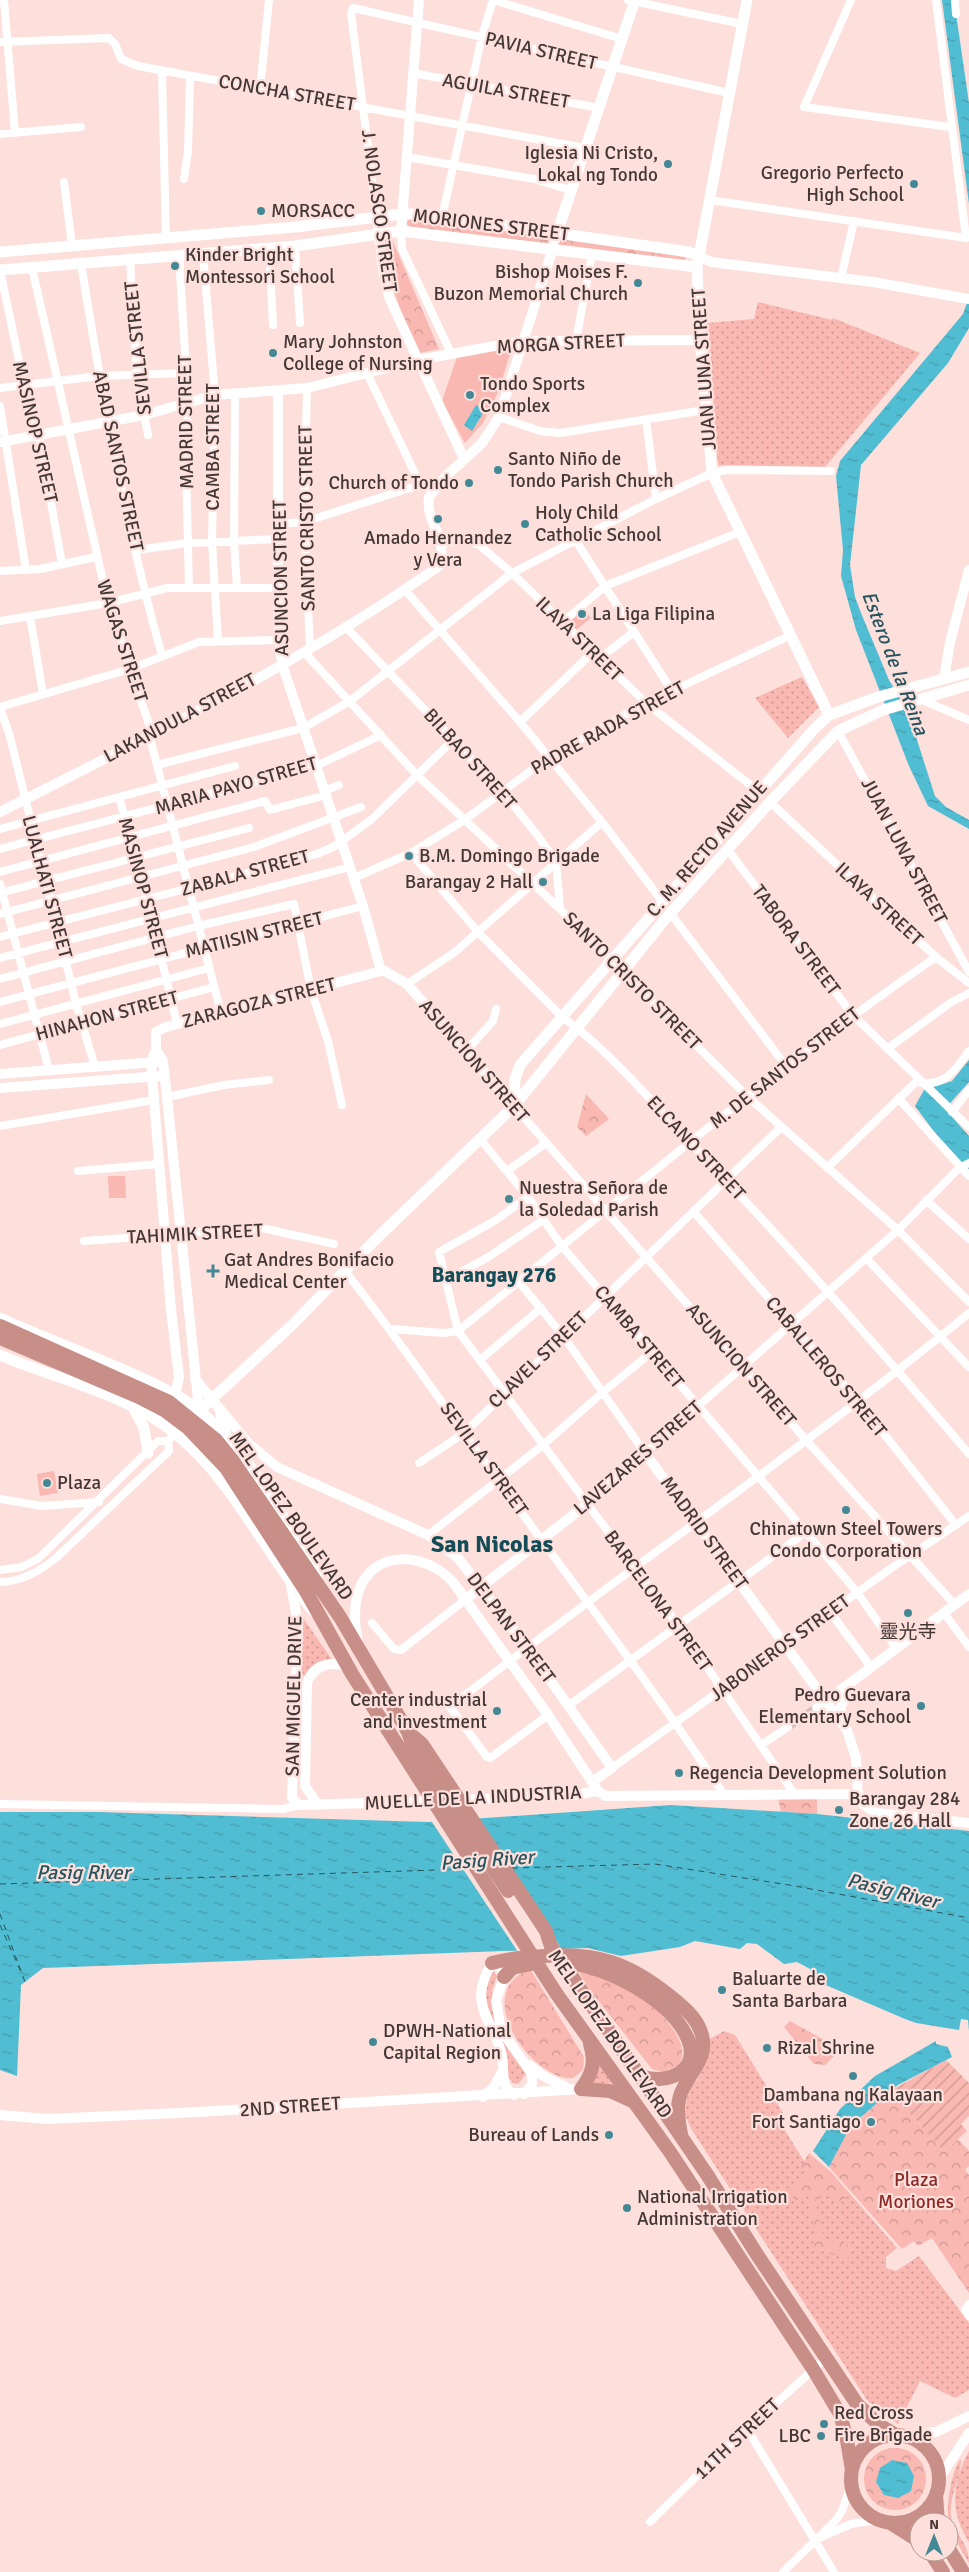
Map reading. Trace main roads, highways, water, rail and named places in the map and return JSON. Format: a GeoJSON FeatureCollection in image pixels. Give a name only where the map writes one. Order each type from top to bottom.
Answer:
{"type":"FeatureCollection","features":[{"type":"Feature","properties":{"kind":"highway","name":"MEL LOPEZ BOULEVARD"},"geometry":{"type":"LineString","coordinates":[[0,1326],[144,1389],[169,1402],[194,1420],[234,1461],[312,1590],[324,1625],[350,1671],[556,1993],[638,2105],[813,2369],[840,2414],[852,2470]]}},
{"type":"Feature","properties":{"kind":"highway","name":"MEL LOPEZ BOULEVARD"},"geometry":{"type":"LineString","coordinates":[[0,1338],[164,1410],[188,1428],[226,1468],[312,1590],[340,1617],[408,1732],[414,1749],[538,1936],[550,1946],[641,2076],[826,2358],[862,2409],[878,2425],[901,2436]]}},
{"type":"Feature","properties":{"kind":"highway"},"geometry":{"type":"LineString","coordinates":[[492,1962],[511,1958],[557,1955],[600,1958],[619,1964],[641,1975],[685,2008],[701,2032],[703,2046],[699,2060],[682,2091],[679,2102],[682,2137]]}},
{"type":"Feature","properties":{"kind":"highway"},"geometry":{"type":"LineString","coordinates":[[504,1977],[518,1966],[580,1964],[619,1978],[657,2004],[683,2031],[689,2043],[690,2056],[683,2070],[672,2078],[659,2080],[641,2076]]}},
{"type":"Feature","properties":{"kind":"highway"},"geometry":{"type":"LineString","coordinates":[[586,2036],[592,2050],[594,2062],[590,2076],[577,2090],[610,2091],[626,2097],[638,2105]]}},
{"type":"Feature","properties":{"kind":"highway"},"geometry":{"type":"LineString","coordinates":[[909,2535],[861,2507],[852,2485],[852,2470],[857,2457],[870,2443],[882,2437],[901,2436],[920,2443],[931,2453],[937,2466],[939,2479],[936,2496],[937,2512]]}},
{"type":"Feature","properties":{"kind":"highway"},"geometry":{"type":"LineString","coordinates":[[885,2522],[906,2522],[919,2517],[927,2510],[936,2496]]}},
{"type":"Feature","properties":{"kind":"main road"},"geometry":{"type":"LineString","coordinates":[[553,248],[570,190],[622,39],[632,0]]}},
{"type":"Feature","properties":{"kind":"main road","name":"JUAN LUNA STREET"},"geometry":{"type":"LineString","coordinates":[[747,0],[698,262],[700,340],[712,473],[829,715]]}},
{"type":"Feature","properties":{"kind":"main road","name":"MORIONES STREET"},"geometry":{"type":"LineString","coordinates":[[0,252],[166,239],[402,214],[442,217],[689,252],[698,262]]}},
{"type":"Feature","properties":{"kind":"main road","name":"MORIONES STREET"},"geometry":{"type":"LineString","coordinates":[[0,270],[294,246],[401,232],[592,254],[698,262]]}},
{"type":"Feature","properties":{"kind":"main road","name":"C. M. RECTO AVENUE"},"geometry":{"type":"LineString","coordinates":[[514,1106],[515,1079],[520,1065],[802,741],[829,715],[900,690],[969,672]]}},
{"type":"Feature","properties":{"kind":"main road","name":"C. M. RECTO AVENUE"},"geometry":{"type":"LineString","coordinates":[[172,1437],[210,1398],[291,1326],[514,1106],[576,1027],[671,914],[770,802],[838,731],[882,710],[918,698],[969,686]]}},
{"type":"Feature","properties":{"kind":"main road"},"geometry":{"type":"LineString","coordinates":[[520,1065],[519,1072],[524,1078],[531,1079],[536,1077]]}},
{"type":"Feature","properties":{"kind":"main road","name":"MEL LOPEZ BOULEVARD"},"geometry":{"type":"LineString","coordinates":[[0,1318],[142,1378],[199,1410],[226,1436],[252,1470],[319,1575],[340,1617]]}},
{"type":"Feature","properties":{"kind":"main road","name":"MEL LOPEZ BOULEVARD"},"geometry":{"type":"LineString","coordinates":[[2,1359],[103,1393],[132,1407],[172,1437],[192,1448],[224,1486],[291,1586],[324,1625]]}},
{"type":"Feature","properties":{"kind":"main road"},"geometry":{"type":"LineString","coordinates":[[142,1378],[132,1407],[144,1428],[148,1453]]}},
{"type":"Feature","properties":{"kind":"main road"},"geometry":{"type":"LineString","coordinates":[[220,1410],[226,1436]]}},
{"type":"Feature","properties":{"kind":"water"},"geometry":{"type":"Polygon","coordinates":[[[942,0],[954,0],[969,103],[969,204],[942,0]]]}},
{"type":"Feature","properties":{"kind":"water"},"geometry":{"type":"Polygon","coordinates":[[[969,297],[969,328],[948,363],[861,465],[850,565],[855,597],[889,680],[908,712],[935,796],[946,807],[969,820],[969,829],[928,806],[909,766],[856,630],[841,576],[843,550],[836,476],[840,461],[963,314],[969,297]]]}},
{"type":"Feature","properties":{"kind":"water"},"geometry":{"type":"Polygon","coordinates":[[[476,405],[485,410],[472,431],[464,425],[476,405]]]}},
{"type":"Feature","properties":{"kind":"water"},"geometry":{"type":"Polygon","coordinates":[[[969,1060],[969,1082],[945,1109],[969,1136],[969,1169],[953,1157],[915,1106],[924,1090],[952,1081],[969,1060]]]}},
{"type":"Feature","properties":{"kind":"water","name":"Pasig River"},"geometry":{"type":"Polygon","coordinates":[[[671,1805],[817,1814],[969,1831],[969,2031],[968,2020],[961,2019],[959,2030],[916,2023],[905,2019],[814,1980],[810,1969],[797,1962],[784,1964],[757,1944],[747,1943],[740,1949],[695,1941],[680,1947],[621,1956],[588,1948],[43,1968],[21,1985],[17,2076],[0,2070],[0,1812],[99,1812],[428,1822],[671,1805]]]}},
{"type":"Feature","properties":{"kind":"water"},"geometry":{"type":"Polygon","coordinates":[[[936,2041],[936,2044],[948,2047],[952,2057],[898,2085],[861,2117],[848,2131],[829,2167],[813,2151],[840,2109],[875,2076],[936,2041]]]}},
{"type":"Feature","properties":{"kind":"water"},"geometry":{"type":"Polygon","coordinates":[[[892,2460],[907,2463],[914,2476],[911,2491],[898,2498],[884,2495],[876,2482],[880,2468],[892,2460]]]}},
{"type":"Feature","properties":{"kind":"tunnel"},"geometry":{"type":"LineString","coordinates":[[788,1727],[816,1708]]}},
{"type":"Feature","properties":{"kind":"place","name":"Iglesia Ni Cristo, Lokal ng Tondo"},"geometry":{"type":"Point","coordinates":[668,164]}},
{"type":"Feature","properties":{"kind":"place","name":"Gregorio Perfecto High School"},"geometry":{"type":"Point","coordinates":[914,184]}},
{"type":"Feature","properties":{"kind":"place","name":"MORSACC"},"geometry":{"type":"Point","coordinates":[261,211]}},
{"type":"Feature","properties":{"kind":"place","name":"Kinder Bright Montessori School"},"geometry":{"type":"Point","coordinates":[175,266]}},
{"type":"Feature","properties":{"kind":"place","name":"Bishop Moises F. Buzon Memorial Church"},"geometry":{"type":"Point","coordinates":[638,283]}},
{"type":"Feature","properties":{"kind":"place","name":"Mary Johnston College of Nursing"},"geometry":{"type":"Point","coordinates":[273,353]}},
{"type":"Feature","properties":{"kind":"place","name":"Tondo Sports Complex"},"geometry":{"type":"Point","coordinates":[470,395]}},
{"type":"Feature","properties":{"kind":"place","name":"Santo Niño de Tondo Parish Church"},"geometry":{"type":"Point","coordinates":[498,470]}},
{"type":"Feature","properties":{"kind":"place","name":"Church of Tondo"},"geometry":{"type":"Point","coordinates":[469,483]}},
{"type":"Feature","properties":{"kind":"place","name":"Amado Hernandez y Vera"},"geometry":{"type":"Point","coordinates":[438,519]}},
{"type":"Feature","properties":{"kind":"place","name":"Holy Child Catholic School"},"geometry":{"type":"Point","coordinates":[525,524]}},
{"type":"Feature","properties":{"kind":"place","name":"La Liga Filipina"},"geometry":{"type":"Point","coordinates":[582,614]}},
{"type":"Feature","properties":{"kind":"place","name":"B.M. Domingo Brigade"},"geometry":{"type":"Point","coordinates":[409,856]}},
{"type":"Feature","properties":{"kind":"place","name":"Barangay 2 Hall"},"geometry":{"type":"Point","coordinates":[543,882]}},
{"type":"Feature","properties":{"kind":"place","name":"Nuestra Señora de la Soledad Parish"},"geometry":{"type":"Point","coordinates":[509,1199]}},
{"type":"Feature","properties":{"kind":"place","name":"Gat Andres Bonifacio Medical Center"},"geometry":{"type":"Point","coordinates":[213,1271]}},
{"type":"Feature","properties":{"kind":"place","name":"Plaza"},"geometry":{"type":"Point","coordinates":[47,1483]}},
{"type":"Feature","properties":{"kind":"place","name":"Chinatown Steel Towers Condo Corporation"},"geometry":{"type":"Point","coordinates":[846,1510]}},
{"type":"Feature","properties":{"kind":"place","name":"靈光寺"},"geometry":{"type":"Point","coordinates":[908,1613]}},
{"type":"Feature","properties":{"kind":"place","name":"Pedro Guevara Elementary School"},"geometry":{"type":"Point","coordinates":[921,1706]}},
{"type":"Feature","properties":{"kind":"place","name":"Center industrial and investment"},"geometry":{"type":"Point","coordinates":[497,1711]}},
{"type":"Feature","properties":{"kind":"place","name":"Regencia Development Solution"},"geometry":{"type":"Point","coordinates":[679,1773]}},
{"type":"Feature","properties":{"kind":"place","name":"Barangay 284 Zone 26 Hall"},"geometry":{"type":"Point","coordinates":[839,1810]}},
{"type":"Feature","properties":{"kind":"place","name":"Baluarte de Santa Barbara"},"geometry":{"type":"Point","coordinates":[722,1990]}},
{"type":"Feature","properties":{"kind":"place","name":"DPWH-National Capital Region"},"geometry":{"type":"Point","coordinates":[373,2042]}},
{"type":"Feature","properties":{"kind":"place","name":"Rizal Shrine"},"geometry":{"type":"Point","coordinates":[767,2048]}},
{"type":"Feature","properties":{"kind":"place","name":"Dambana ng Kalayaan"},"geometry":{"type":"Point","coordinates":[853,2076]}},
{"type":"Feature","properties":{"kind":"place","name":"Fort Santiago"},"geometry":{"type":"Point","coordinates":[871,2122]}},
{"type":"Feature","properties":{"kind":"place","name":"Bureau of Lands"},"geometry":{"type":"Point","coordinates":[609,2135]}},
{"type":"Feature","properties":{"kind":"place","name":"National Irrigation Administration"},"geometry":{"type":"Point","coordinates":[627,2208]}},
{"type":"Feature","properties":{"kind":"place","name":"Red Cross Fire Brigade"},"geometry":{"type":"Point","coordinates":[824,2424]}},
{"type":"Feature","properties":{"kind":"place","name":"LBC"},"geometry":{"type":"Point","coordinates":[821,2436]}},
{"type":"Feature","properties":{"kind":"district","name":"Barangay 276"},"geometry":{"type":"Point","coordinates":[494,1275]}},
{"type":"Feature","properties":{"kind":"district","name":"San Nicolas"},"geometry":{"type":"Point","coordinates":[492,1544]}},
{"type":"Feature","properties":{"kind":"water label","name":"Estero de la Reina"},"geometry":{"type":"Point","coordinates":[895,663]}},
{"type":"Feature","properties":{"kind":"park label","name":"Plaza Moriones"},"geometry":{"type":"Point","coordinates":[916,2191]}}]}
